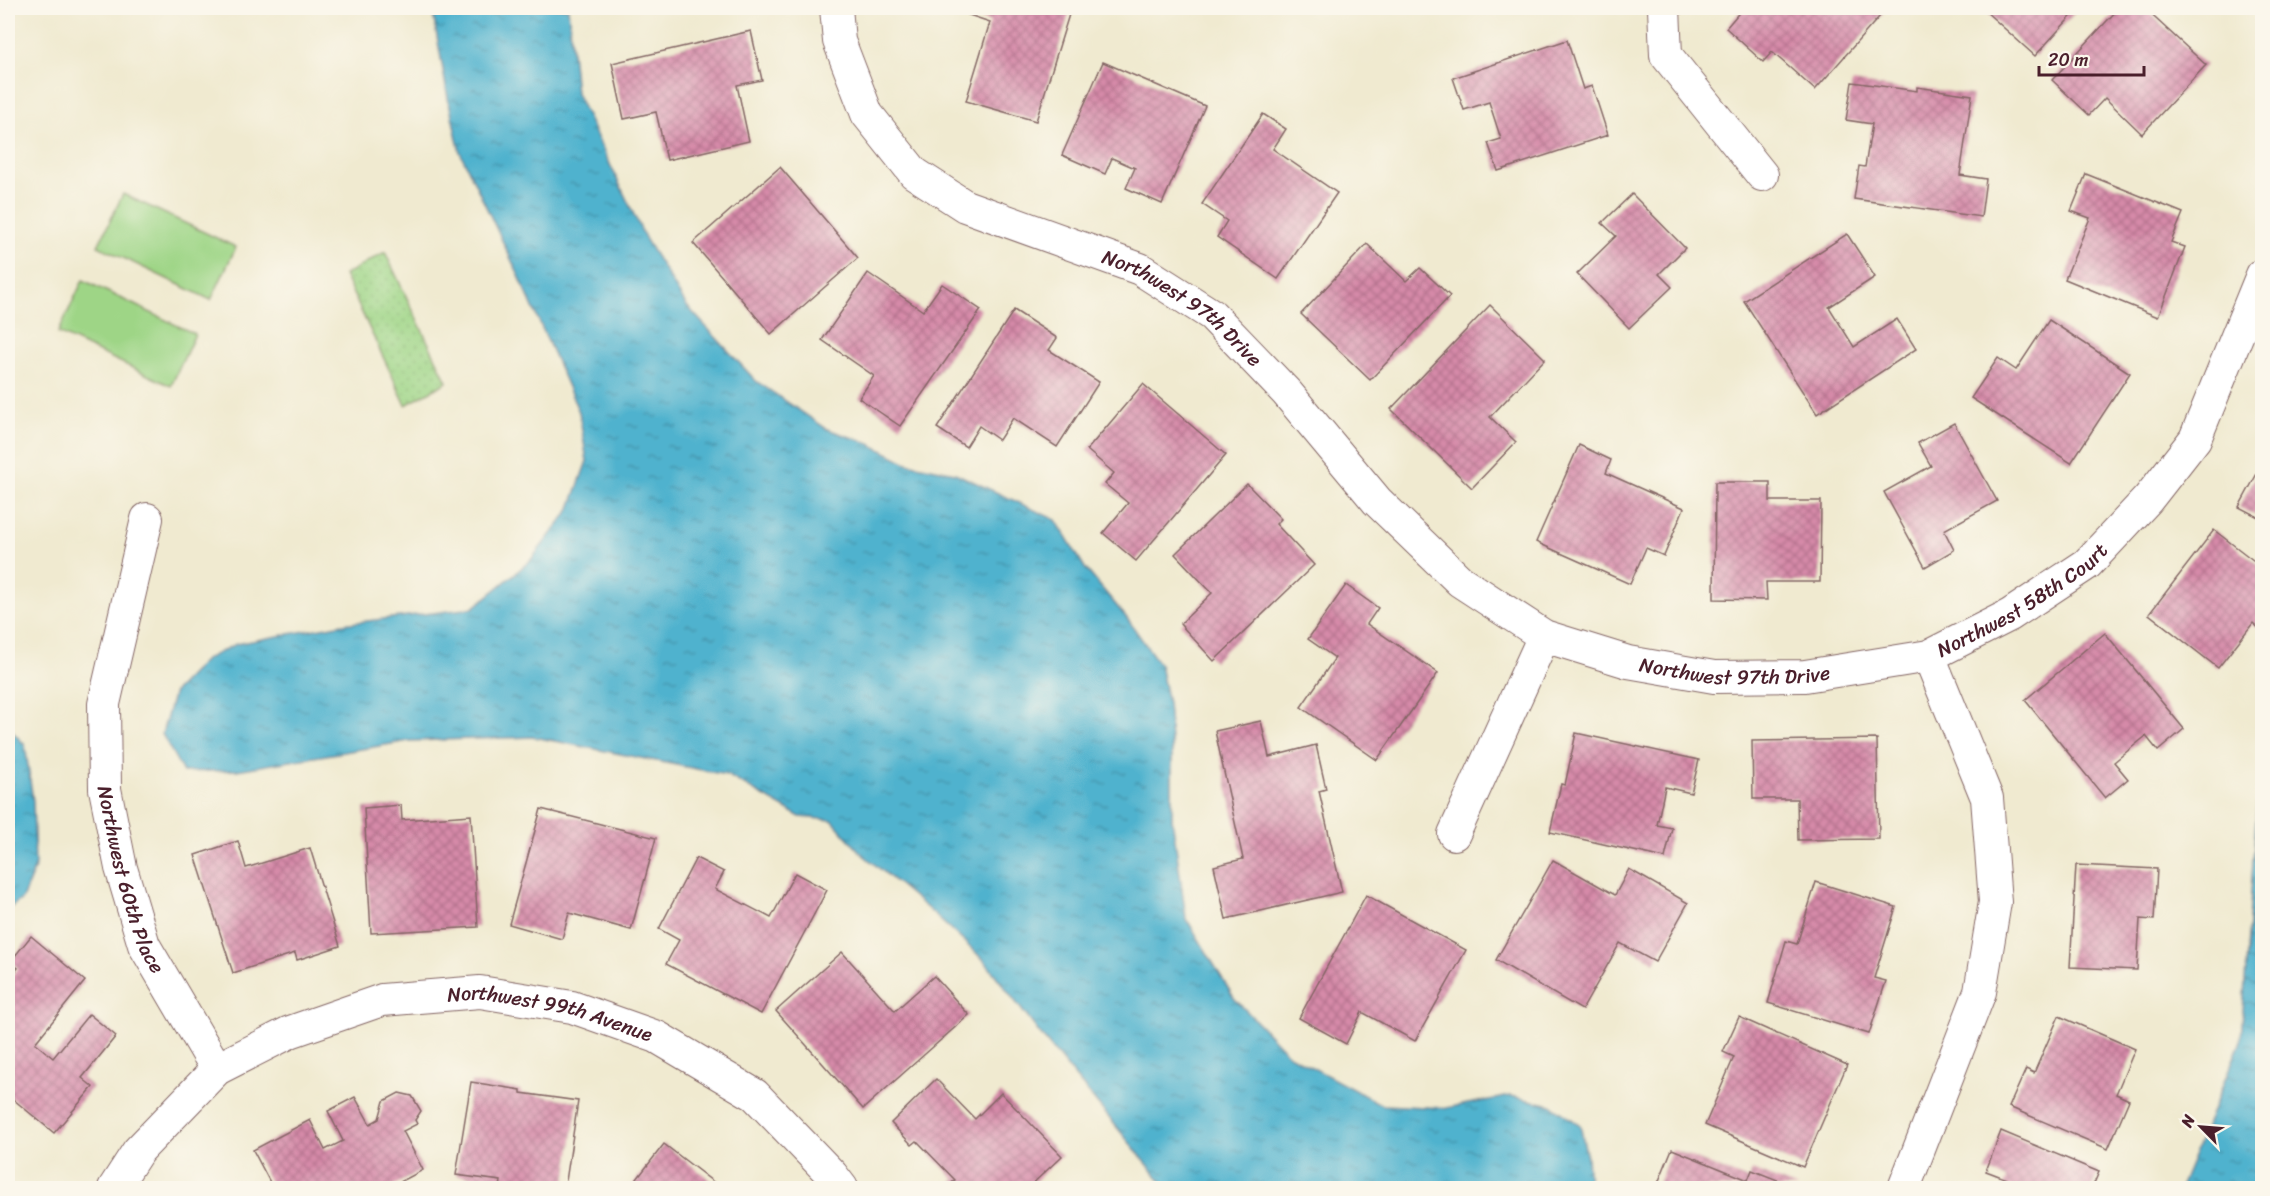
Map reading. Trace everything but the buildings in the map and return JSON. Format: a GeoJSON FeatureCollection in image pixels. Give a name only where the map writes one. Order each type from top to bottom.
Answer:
{"type":"FeatureCollection","features":[{"type":"Feature","properties":{"kind":"street","name":"Northwest 97th Drive"},"geometry":{"type":"LineString","coordinates":[[836,8],[839,41],[867,114],[914,173],[965,206],[1140,269],[1212,315],[1287,393],[1377,501],[1461,581],[1544,636],[1628,662],[1714,677],[1805,676],[1929,656]]}},
{"type":"Feature","properties":{"kind":"street"},"geometry":{"type":"LineString","coordinates":[[1664,8],[1666,55],[1762,175]]}},
{"type":"Feature","properties":{"kind":"street","name":"Northwest 58th Court"},"geometry":{"type":"LineString","coordinates":[[1904,1188],[1980,992],[1995,902],[1987,798],[1929,656],[2010,615],[2087,564],[2148,499],[2195,439],[2262,275]]}},
{"type":"Feature","properties":{"kind":"street","name":"Northwest 60th Place"},"geometry":{"type":"LineString","coordinates":[[147,519],[104,705],[105,789],[121,868],[144,945],[217,1069]]}},
{"type":"Feature","properties":{"kind":"street"},"geometry":{"type":"LineString","coordinates":[[1454,834],[1544,636]]}},
{"type":"Feature","properties":{"kind":"street","name":"Northwest 99th Avenue"},"geometry":{"type":"LineString","coordinates":[[217,1069],[290,1032],[382,1000],[480,992],[572,1007],[657,1038],[755,1095],[842,1188]]}},
{"type":"Feature","properties":{"kind":"street"},"geometry":{"type":"LineString","coordinates":[[114,1188],[138,1151],[217,1069]]}},
{"type":"Feature","properties":{"kind":"green space"},"geometry":{"type":"Polygon","coordinates":[[[123,194],[236,247],[211,300],[98,246],[123,194]]]}},
{"type":"Feature","properties":{"kind":"green space"},"geometry":{"type":"Polygon","coordinates":[[[385,252],[447,382],[406,405],[344,275],[385,252]]]}},
{"type":"Feature","properties":{"kind":"green space"},"geometry":{"type":"Polygon","coordinates":[[[83,280],[195,334],[171,386],[58,333],[83,280]]]}},
{"type":"Feature","properties":{"kind":"water"},"geometry":{"type":"Polygon","coordinates":[[[432,8],[568,8],[576,93],[646,240],[686,305],[756,381],[827,429],[868,443],[907,463],[955,473],[1056,520],[1085,568],[1126,617],[1160,665],[1168,703],[1172,752],[1172,818],[1186,918],[1234,998],[1289,1055],[1382,1105],[1446,1108],[1511,1096],[1551,1105],[1580,1125],[1587,1157],[1589,1188],[1167,1188],[1044,1039],[984,960],[927,908],[861,853],[832,820],[800,817],[727,775],[534,737],[409,741],[237,770],[183,772],[162,734],[174,692],[206,659],[236,644],[343,624],[473,608],[530,561],[569,511],[587,461],[579,412],[520,278],[460,152],[432,8]]]}},
{"type":"Feature","properties":{"kind":"water"},"geometry":{"type":"Polygon","coordinates":[[[8,727],[25,745],[33,801],[35,867],[22,899],[8,909],[8,727]]]}},
{"type":"Feature","properties":{"kind":"water"},"geometry":{"type":"Polygon","coordinates":[[[2262,783],[2262,1188],[2180,1188],[2241,1041],[2258,789],[2262,783]]]}}]}
